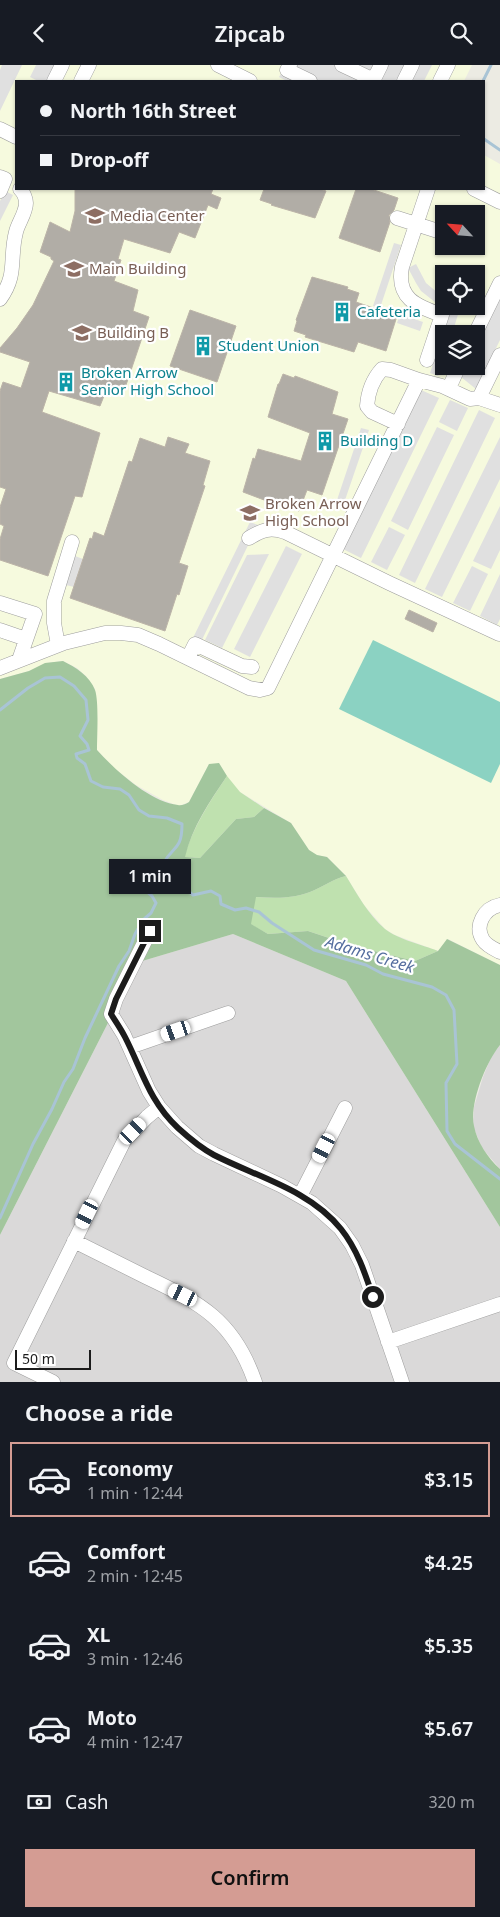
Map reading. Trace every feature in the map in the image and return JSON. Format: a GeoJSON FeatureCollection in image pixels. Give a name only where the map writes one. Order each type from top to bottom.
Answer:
{"type":"FeatureCollection","features":[{"type":"Feature","properties":{"kind":"street"},"geometry":{"type":"LineString","coordinates":[[54,80],[62,65]]}},
{"type":"Feature","properties":{"kind":"street"},"geometry":{"type":"LineString","coordinates":[[82,80],[89,65]]}},
{"type":"Feature","properties":{"kind":"street"},"geometry":{"type":"LineString","coordinates":[[290,65],[288,70],[308,80]]}},
{"type":"Feature","properties":{"kind":"street"},"geometry":{"type":"LineString","coordinates":[[342,65],[372,80]]}},
{"type":"Feature","properties":{"kind":"street"},"geometry":{"type":"LineString","coordinates":[[374,80],[381,65]]}},
{"type":"Feature","properties":{"kind":"street"},"geometry":{"type":"LineString","coordinates":[[404,80],[412,65]]}},
{"type":"Feature","properties":{"kind":"street"},"geometry":{"type":"LineString","coordinates":[[440,80],[448,65]]}},
{"type":"Feature","properties":{"kind":"street"},"geometry":{"type":"LineString","coordinates":[[230,71],[248,80]]}},
{"type":"Feature","properties":{"kind":"street"},"geometry":{"type":"LineString","coordinates":[[0,129],[15,136]]}},
{"type":"Feature","properties":{"kind":"street"},"geometry":{"type":"LineString","coordinates":[[0,299],[12,278],[14,263],[13,246],[16,230],[26,203],[21,190]]}},
{"type":"Feature","properties":{"kind":"street"},"geometry":{"type":"LineString","coordinates":[[427,360],[442,315],[425,309],[412,301],[402,291],[400,278],[428,190]]}},
{"type":"Feature","properties":{"kind":"street"},"geometry":{"type":"LineString","coordinates":[[476,190],[500,202]]}},
{"type":"Feature","properties":{"kind":"street"},"geometry":{"type":"LineString","coordinates":[[397,218],[435,230]]}},
{"type":"Feature","properties":{"kind":"street"},"geometry":{"type":"LineString","coordinates":[[479,325],[500,283]]}},
{"type":"Feature","properties":{"kind":"street"},"geometry":{"type":"LineString","coordinates":[[479,398],[500,355]]}},
{"type":"Feature","properties":{"kind":"street"},"geometry":{"type":"LineString","coordinates":[[398,425],[372,412],[367,406],[376,377],[382,369],[391,369],[419,380],[448,388],[470,399],[479,398],[500,405]]}},
{"type":"Feature","properties":{"kind":"street"},"geometry":{"type":"LineString","coordinates":[[448,388],[454,375]]}},
{"type":"Feature","properties":{"kind":"street"},"geometry":{"type":"LineString","coordinates":[[0,668],[58,645],[86,637],[121,633],[138,635],[249,688],[260,690],[268,688],[419,380]]}},
{"type":"Feature","properties":{"kind":"street"},"geometry":{"type":"LineString","coordinates":[[249,538],[263,530],[275,529],[285,532],[499,634]]}},
{"type":"Feature","properties":{"kind":"street"},"geometry":{"type":"LineString","coordinates":[[58,645],[54,623],[54,601],[72,542]]}},
{"type":"Feature","properties":{"kind":"street"},"geometry":{"type":"LineString","coordinates":[[0,603],[34,614],[19,661]]}},
{"type":"Feature","properties":{"kind":"street"},"geometry":{"type":"LineString","coordinates":[[0,630],[26,639]]}},
{"type":"Feature","properties":{"kind":"street"},"geometry":{"type":"LineString","coordinates":[[188,658],[195,644],[242,666],[252,667]]}},
{"type":"Feature","properties":{"kind":"street"},"geometry":{"type":"LineString","coordinates":[[500,905],[490,908],[486,912],[480,923],[480,929],[484,941],[500,952]]}},
{"type":"Feature","properties":{"kind":"street"},"geometry":{"type":"LineString","coordinates":[[150,931],[116,999],[111,1014],[130,1047],[141,1075],[159,1107],[169,1119],[199,1146],[300,1196],[312,1203],[331,1219],[352,1245],[368,1282],[402,1382]]}},
{"type":"Feature","properties":{"kind":"street"},"geometry":{"type":"LineString","coordinates":[[130,1047],[228,1013]]}},
{"type":"Feature","properties":{"kind":"street"},"geometry":{"type":"LineString","coordinates":[[53,1382],[14,1363],[124,1141],[159,1107]]}},
{"type":"Feature","properties":{"kind":"street"},"geometry":{"type":"LineString","coordinates":[[300,1196],[345,1108]]}},
{"type":"Feature","properties":{"kind":"street"},"geometry":{"type":"LineString","coordinates":[[74,1241],[183,1295],[204,1308],[223,1324],[235,1339],[251,1368],[255,1382]]}},
{"type":"Feature","properties":{"kind":"street"},"geometry":{"type":"LineString","coordinates":[[388,1342],[500,1304]]}},
{"type":"Feature","properties":{"kind":"shaded area","name":"Broken Arrow High School"},"geometry":{"type":"Polygon","coordinates":[[[0,65],[472,65],[464,80],[15,80],[15,190],[485,190],[485,156],[500,164],[500,965],[448,939],[438,951],[395,935],[385,929],[364,905],[346,876],[327,857],[316,855],[309,850],[291,823],[240,792],[209,764],[189,802],[179,806],[163,800],[136,785],[114,768],[97,750],[95,689],[86,676],[77,668],[63,661],[46,663],[29,671],[0,679],[0,65]]]}},
{"type":"Feature","properties":{"kind":"shaded area"},"geometry":{"type":"Polygon","coordinates":[[[2,65],[22,65],[0,111],[0,70],[2,65]]]}},
{"type":"Feature","properties":{"kind":"shaded area"},"geometry":{"type":"Polygon","coordinates":[[[36,65],[55,65],[48,80],[36,80],[30,77],[36,65]]]}},
{"type":"Feature","properties":{"kind":"shaded area"},"geometry":{"type":"Polygon","coordinates":[[[286,65],[432,65],[424,80],[285,80],[279,77],[286,65]]]}},
{"type":"Feature","properties":{"kind":"shaded area"},"geometry":{"type":"Polygon","coordinates":[[[5,191],[13,195],[0,221],[0,201],[5,191]]]}},
{"type":"Feature","properties":{"kind":"shaded area"},"geometry":{"type":"Polygon","coordinates":[[[394,243],[401,245],[380,308],[373,306],[394,243]]]}},
{"type":"Feature","properties":{"kind":"shaded area"},"geometry":{"type":"Polygon","coordinates":[[[416,264],[426,283],[435,290],[435,302],[421,291],[408,268],[416,264]]]}},
{"type":"Feature","properties":{"kind":"shaded area"},"geometry":{"type":"Polygon","coordinates":[[[500,296],[500,340],[485,371],[485,327],[500,296]]]}},
{"type":"Feature","properties":{"kind":"shaded area"},"geometry":{"type":"Polygon","coordinates":[[[400,314],[423,322],[420,331],[397,323],[400,314]]]}},
{"type":"Feature","properties":{"kind":"shaded area"},"geometry":{"type":"Polygon","coordinates":[[[449,315],[458,315],[455,325],[446,325],[449,315]]]}},
{"type":"Feature","properties":{"kind":"shaded area"},"geometry":{"type":"Polygon","coordinates":[[[435,358],[435,375],[430,373],[435,358]]]}},
{"type":"Feature","properties":{"kind":"shaded area"},"geometry":{"type":"Polygon","coordinates":[[[462,375],[483,375],[476,389],[461,377],[462,375]]]}},
{"type":"Feature","properties":{"kind":"shaded area"},"geometry":{"type":"Polygon","coordinates":[[[421,390],[439,398],[361,558],[343,549],[421,390]]]}},
{"type":"Feature","properties":{"kind":"shaded area"},"geometry":{"type":"Polygon","coordinates":[[[450,400],[468,408],[457,431],[439,422],[450,400]]]}},
{"type":"Feature","properties":{"kind":"shaded area"},"geometry":{"type":"Polygon","coordinates":[[[479,410],[495,418],[415,583],[399,575],[479,410]]]}},
{"type":"Feature","properties":{"kind":"shaded area"},"geometry":{"type":"Polygon","coordinates":[[[437,427],[454,435],[408,530],[391,521],[437,427]]]}},
{"type":"Feature","properties":{"kind":"shaded area"},"geometry":{"type":"Polygon","coordinates":[[[361,428],[369,430],[343,506],[336,503],[361,428]]]}},
{"type":"Feature","properties":{"kind":"shaded area"},"geometry":{"type":"Polygon","coordinates":[[[500,437],[500,479],[442,597],[425,589],[500,437]]]}},
{"type":"Feature","properties":{"kind":"shaded area"},"geometry":{"type":"Polygon","coordinates":[[[500,506],[500,550],[491,569],[473,561],[500,506]]]}},
{"type":"Feature","properties":{"kind":"shaded area"},"geometry":{"type":"Polygon","coordinates":[[[250,522],[258,525],[196,652],[188,648],[250,522]]]}},
{"type":"Feature","properties":{"kind":"shaded area"},"geometry":{"type":"Polygon","coordinates":[[[389,527],[405,535],[387,570],[371,562],[389,527]]]}},
{"type":"Feature","properties":{"kind":"shaded area"},"geometry":{"type":"Polygon","coordinates":[[[286,546],[302,554],[250,657],[234,649],[286,546]]]}},
{"type":"Feature","properties":{"kind":"shaded area"},"geometry":{"type":"Polygon","coordinates":[[[269,554],[222,648],[205,640],[247,555],[269,554]]]}},
{"type":"Feature","properties":{"kind":"shaded area"},"geometry":{"type":"Polygon","coordinates":[[[75,556],[83,559],[74,587],[66,585],[75,556]]]}},
{"type":"Feature","properties":{"kind":"shaded area"},"geometry":{"type":"Polygon","coordinates":[[[472,566],[488,574],[470,611],[453,603],[472,566]]]}},
{"type":"Feature","properties":{"kind":"shaded area"},"geometry":{"type":"Polygon","coordinates":[[[500,574],[500,619],[497,625],[480,616],[500,574]]]}},
{"type":"Feature","properties":{"kind":"shaded area"},"geometry":{"type":"Polygon","coordinates":[[[373,640],[500,702],[500,764],[491,783],[339,709],[373,640]]]}},
{"type":"Feature","properties":{"kind":"shaded area"},"geometry":{"type":"Polygon","coordinates":[[[233,934],[346,981],[500,1227],[500,1382],[0,1382],[0,1235],[139,962],[233,934]]]}},
{"type":"Feature","properties":{"kind":"shaded area"},"geometry":{"type":"Polygon","coordinates":[[[500,1045],[500,1169],[482,1148],[473,1126],[474,1107],[483,1077],[492,1055],[500,1045]]]}},
{"type":"Feature","properties":{"kind":"green space"},"geometry":{"type":"Polygon","coordinates":[[[63,661],[86,676],[95,690],[97,750],[113,767],[145,792],[167,803],[185,804],[189,802],[209,764],[219,763],[227,776],[197,825],[185,857],[200,858],[236,819],[254,817],[264,808],[291,823],[309,850],[317,855],[327,857],[346,876],[297,896],[277,898],[256,897],[251,924],[268,934],[308,931],[350,945],[415,961],[438,951],[447,939],[500,965],[500,1045],[484,1072],[476,1095],[473,1117],[475,1132],[480,1144],[500,1169],[500,1227],[346,981],[233,934],[139,962],[0,1235],[0,679],[29,671],[45,663],[63,661]]]}},
{"type":"Feature","properties":{"kind":"green space"},"geometry":{"type":"Polygon","coordinates":[[[227,776],[240,792],[264,808],[254,817],[236,819],[200,858],[184,857],[197,825],[227,776]]]}},
{"type":"Feature","properties":{"kind":"green space"},"geometry":{"type":"Polygon","coordinates":[[[346,876],[368,910],[385,929],[403,939],[438,951],[415,961],[350,945],[308,931],[268,934],[250,924],[255,897],[297,896],[346,876]]]}},
{"type":"Feature","properties":{"kind":"building","name":"Broken Arrow Senior High School"},"geometry":{"type":"Polygon","coordinates":[[[75,190],[213,190],[211,194],[221,198],[217,209],[208,205],[195,238],[179,232],[170,253],[124,239],[118,259],[121,260],[114,281],[138,290],[133,311],[149,317],[124,391],[108,386],[100,406],[49,391],[42,412],[100,433],[82,497],[75,496],[48,576],[0,560],[0,539],[4,526],[0,524],[0,507],[6,489],[0,487],[0,391],[3,382],[21,388],[30,362],[0,352],[0,348],[33,305],[54,261],[51,257],[40,252],[50,222],[70,232],[75,211],[75,190]]]}},
{"type":"Feature","properties":{"kind":"building"},"geometry":{"type":"Polygon","coordinates":[[[264,190],[326,191],[315,218],[260,200],[264,190]]]}},
{"type":"Feature","properties":{"kind":"building"},"geometry":{"type":"Polygon","coordinates":[[[356,190],[374,190],[398,198],[394,210],[389,215],[390,222],[380,252],[339,238],[356,190]]]}},
{"type":"Feature","properties":{"kind":"building","name":"Cafeteria"},"geometry":{"type":"Polygon","coordinates":[[[312,277],[348,287],[347,289],[359,293],[356,302],[397,316],[386,351],[358,342],[354,352],[305,337],[306,335],[294,331],[296,320],[312,277]]]}},
{"type":"Feature","properties":{"kind":"building","name":"Student Union"},"geometry":{"type":"Polygon","coordinates":[[[190,310],[236,326],[217,382],[170,366],[190,310]]]}},
{"type":"Feature","properties":{"kind":"building","name":"Building D"},"geometry":{"type":"Polygon","coordinates":[[[283,374],[294,378],[295,376],[338,392],[332,414],[348,419],[322,495],[307,490],[299,511],[288,507],[288,509],[243,492],[253,458],[255,459],[258,449],[301,461],[310,433],[268,417],[283,374]]]}},
{"type":"Feature","properties":{"kind":"building"},"geometry":{"type":"Polygon","coordinates":[[[168,437],[189,444],[185,453],[210,461],[203,485],[205,486],[179,563],[188,566],[165,631],[70,598],[90,538],[92,539],[94,532],[104,536],[129,461],[132,462],[140,438],[165,447],[168,437]]]}},
{"type":"Feature","properties":{"kind":"building"},"geometry":{"type":"Polygon","coordinates":[[[409,610],[437,623],[433,632],[405,619],[409,610]]]}},
{"type":"Feature","properties":{"kind":"waterway"},"geometry":{"type":"LineString","coordinates":[[484,80],[491,65]]}},
{"type":"Feature","properties":{"kind":"waterway"},"geometry":{"type":"LineString","coordinates":[[485,140],[500,150]]}},
{"type":"Feature","properties":{"kind":"waterway","name":"Adams Creek"},"geometry":{"type":"LineString","coordinates":[[0,710],[28,688],[45,678],[60,677],[74,686],[86,700],[88,720],[80,736],[87,744],[89,750],[76,754],[77,758],[85,764],[91,781],[103,787],[120,789],[129,795],[139,810],[149,816],[167,818],[182,824],[179,844],[163,864],[168,874],[179,884],[193,895],[211,891],[220,896],[221,904],[235,910],[246,908],[259,912],[272,923],[314,950],[366,965],[383,974],[432,987],[446,995],[454,1010],[457,1064],[446,1083],[447,1131],[455,1144],[500,1179]]}},
{"type":"Feature","properties":{"kind":"waterway"},"geometry":{"type":"LineString","coordinates":[[0,1218],[33,1144],[64,1082],[73,1069],[85,1038],[119,966],[129,951],[135,934],[143,920],[151,913],[156,903],[146,891],[146,887],[166,872]]}},
{"type":"Feature","properties":{"kind":"place","name":"Media Center"},"geometry":{"type":"Point","coordinates":[95,216]}},
{"type":"Feature","properties":{"kind":"place","name":"Main Building"},"geometry":{"type":"Point","coordinates":[74,269]}},
{"type":"Feature","properties":{"kind":"place","name":"Cafeteria"},"geometry":{"type":"Point","coordinates":[342,312]}},
{"type":"Feature","properties":{"kind":"place","name":"Building B"},"geometry":{"type":"Point","coordinates":[82,333]}},
{"type":"Feature","properties":{"kind":"place","name":"Student Union"},"geometry":{"type":"Point","coordinates":[203,346]}},
{"type":"Feature","properties":{"kind":"place","name":"Broken Arrow Senior High School"},"geometry":{"type":"Point","coordinates":[66,382]}},
{"type":"Feature","properties":{"kind":"place","name":"Building D"},"geometry":{"type":"Point","coordinates":[325,441]}},
{"type":"Feature","properties":{"kind":"place","name":"Broken Arrow High School"},"geometry":{"type":"Point","coordinates":[250,513]}},
{"type":"Feature","properties":{"kind":"route"},"geometry":{"type":"LineString","coordinates":[[150,931],[139,950],[111,1014],[130,1047],[149,1091],[169,1119],[199,1146],[296,1193],[322,1211],[340,1228],[357,1253],[373,1297]]}}]}
